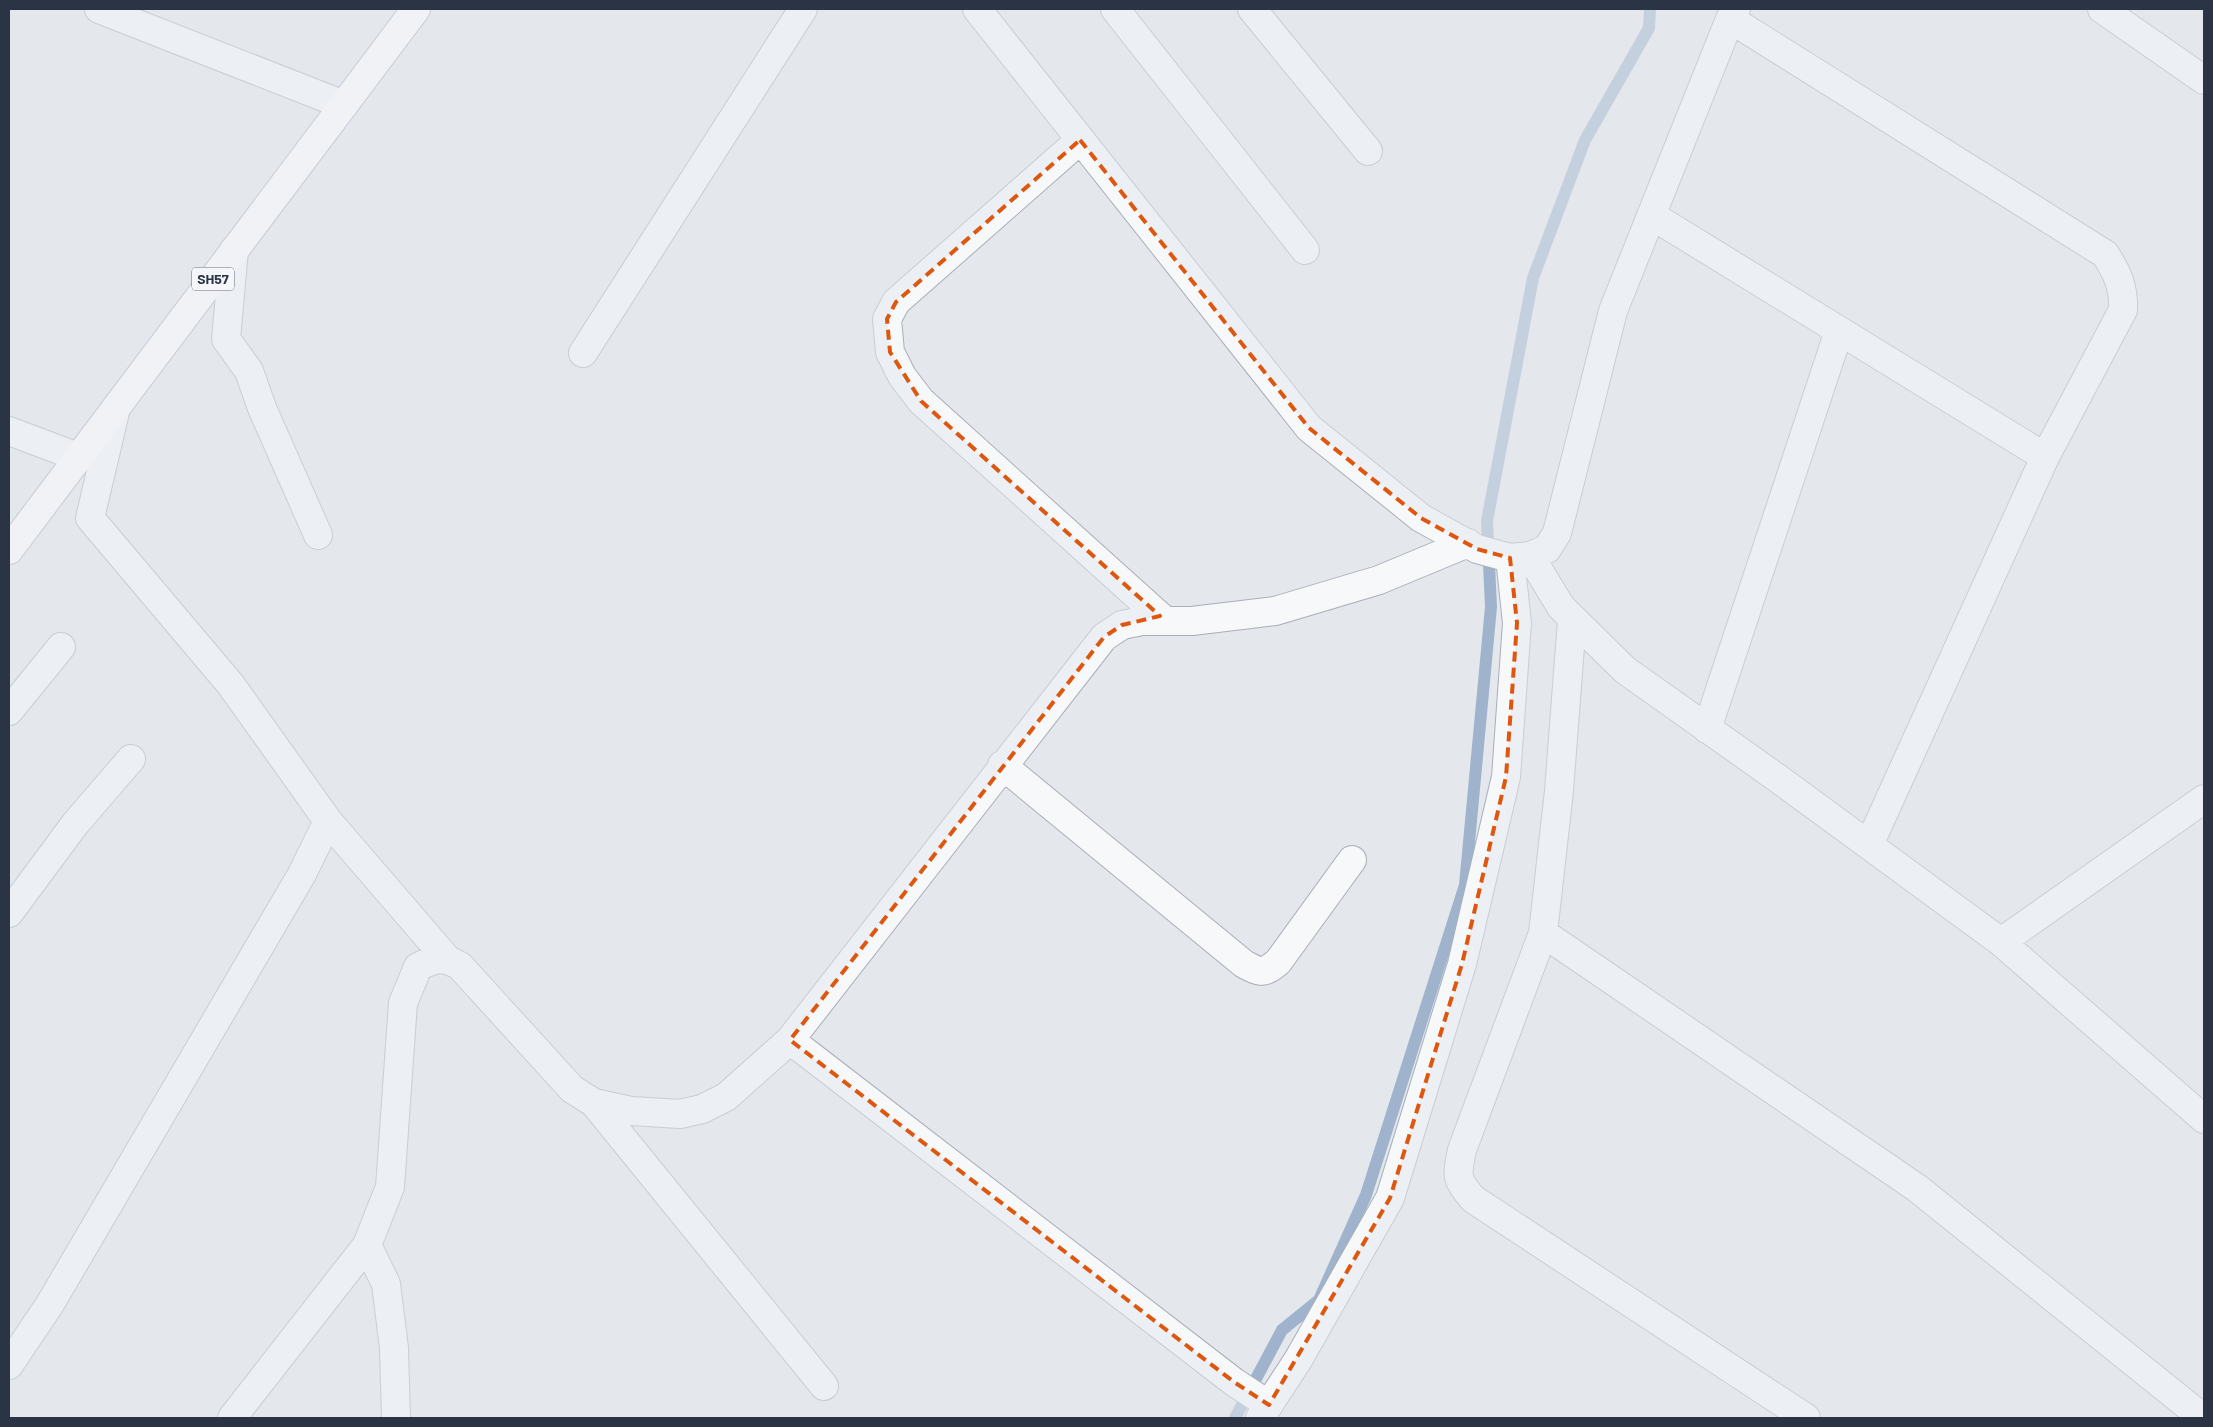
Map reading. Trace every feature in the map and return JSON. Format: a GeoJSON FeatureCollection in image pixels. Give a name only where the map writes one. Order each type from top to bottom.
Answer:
{"type":"FeatureCollection","features":[{"type":"Feature","properties":{"kind":"main road","name":"SH57"},"geometry":{"type":"LineString","coordinates":[[9,550],[416,9]]}},
{"type":"Feature","properties":{"kind":"street"},"geometry":{"type":"LineString","coordinates":[[99,9],[344,105]]}},
{"type":"Feature","properties":{"kind":"street"},"geometry":{"type":"LineString","coordinates":[[583,353],[803,9]]}},
{"type":"Feature","properties":{"kind":"street"},"geometry":{"type":"LineString","coordinates":[[977,9],[1309,428],[1421,518],[1497,552],[1560,607],[1625,670],[2001,942],[2204,1118]]}},
{"type":"Feature","properties":{"kind":"street"},"geometry":{"type":"LineString","coordinates":[[1115,9],[1305,250]]}},
{"type":"Feature","properties":{"kind":"street"},"geometry":{"type":"LineString","coordinates":[[1252,9],[1368,151]]}},
{"type":"Feature","properties":{"kind":"street"},"geometry":{"type":"LineString","coordinates":[[2102,9],[2204,80]]}},
{"type":"Feature","properties":{"kind":"street"},"geometry":{"type":"LineString","coordinates":[[594,1103],[632,1111],[670,1114],[680,1114],[702,1109],[726,1097],[790,1040],[1002,765],[1104,637],[1122,626],[1142,621],[1192,621],[1275,611],[1379,580],[1497,552],[1547,549],[1557,533],[1613,311],[1733,14],[2105,254],[2118,272],[2124,295],[2123,310],[2045,457],[1869,846]]}},
{"type":"Feature","properties":{"kind":"street"},"geometry":{"type":"LineString","coordinates":[[1080,140],[896,302],[887,319],[890,352],[902,376],[921,401],[1164,620]]}},
{"type":"Feature","properties":{"kind":"street"},"geometry":{"type":"LineString","coordinates":[[1651,215],[2045,457]]}},
{"type":"Feature","properties":{"kind":"street"},"geometry":{"type":"LineString","coordinates":[[234,250],[226,339],[249,371],[262,408],[318,535]]}},
{"type":"Feature","properties":{"kind":"street"},"geometry":{"type":"LineString","coordinates":[[1707,729],[1839,330]]}},
{"type":"Feature","properties":{"kind":"street"},"geometry":{"type":"LineString","coordinates":[[116,408],[90,518],[230,686],[328,820],[447,959],[460,966],[572,1089],[594,1103],[824,1386]]}},
{"type":"Feature","properties":{"kind":"street"},"geometry":{"type":"LineString","coordinates":[[9,430],[78,457]]}},
{"type":"Feature","properties":{"kind":"street"},"geometry":{"type":"LineString","coordinates":[[790,1040],[1254,1400],[1298,1360],[1390,1198],[1462,964],[1506,778],[1517,623],[1497,552]]}},
{"type":"Feature","properties":{"kind":"street"},"geometry":{"type":"LineString","coordinates":[[1572,620],[1559,791],[1542,933],[1462,1150],[1458,1175],[1462,1186],[1473,1199],[1806,1418]]}},
{"type":"Feature","properties":{"kind":"street"},"geometry":{"type":"LineString","coordinates":[[9,711],[61,647]]}},
{"type":"Feature","properties":{"kind":"street"},"geometry":{"type":"LineString","coordinates":[[9,913],[75,824],[131,759]]}},
{"type":"Feature","properties":{"kind":"street"},"geometry":{"type":"LineString","coordinates":[[1002,765],[1244,964],[1258,971],[1267,970],[1278,962],[1352,860]]}},
{"type":"Feature","properties":{"kind":"street"},"geometry":{"type":"LineString","coordinates":[[2001,942],[2204,799]]}},
{"type":"Feature","properties":{"kind":"street"},"geometry":{"type":"LineString","coordinates":[[9,1365],[50,1304],[302,874],[328,820]]}},
{"type":"Feature","properties":{"kind":"street"},"geometry":{"type":"LineString","coordinates":[[1542,933],[1917,1188],[2203,1418]]}},
{"type":"Feature","properties":{"kind":"street"},"geometry":{"type":"LineString","coordinates":[[232,1418],[366,1245],[390,1187],[403,1003],[418,967],[433,960],[447,959]]}},
{"type":"Feature","properties":{"kind":"street"},"geometry":{"type":"LineString","coordinates":[[366,1245],[386,1284],[394,1348],[396,1418]]}},
{"type":"Feature","properties":{"kind":"highlighted area"},"geometry":{"type":"Polygon","coordinates":[[[1080,140],[1309,428],[1421,518],[1477,549],[1510,558],[1517,623],[1506,777],[1462,964],[1390,1198],[1269,1405],[1234,1382],[790,1040],[1104,637],[1122,625],[1160,616],[921,401],[890,352],[887,319],[896,302],[1080,140]]]}},
{"type":"Feature","properties":{"kind":"waterway"},"geometry":{"type":"LineString","coordinates":[[1235,1418],[1282,1330],[1319,1300],[1366,1195],[1465,885],[1491,607],[1487,521],[1533,278],[1585,140],[1649,28],[1650,9]]}}]}
